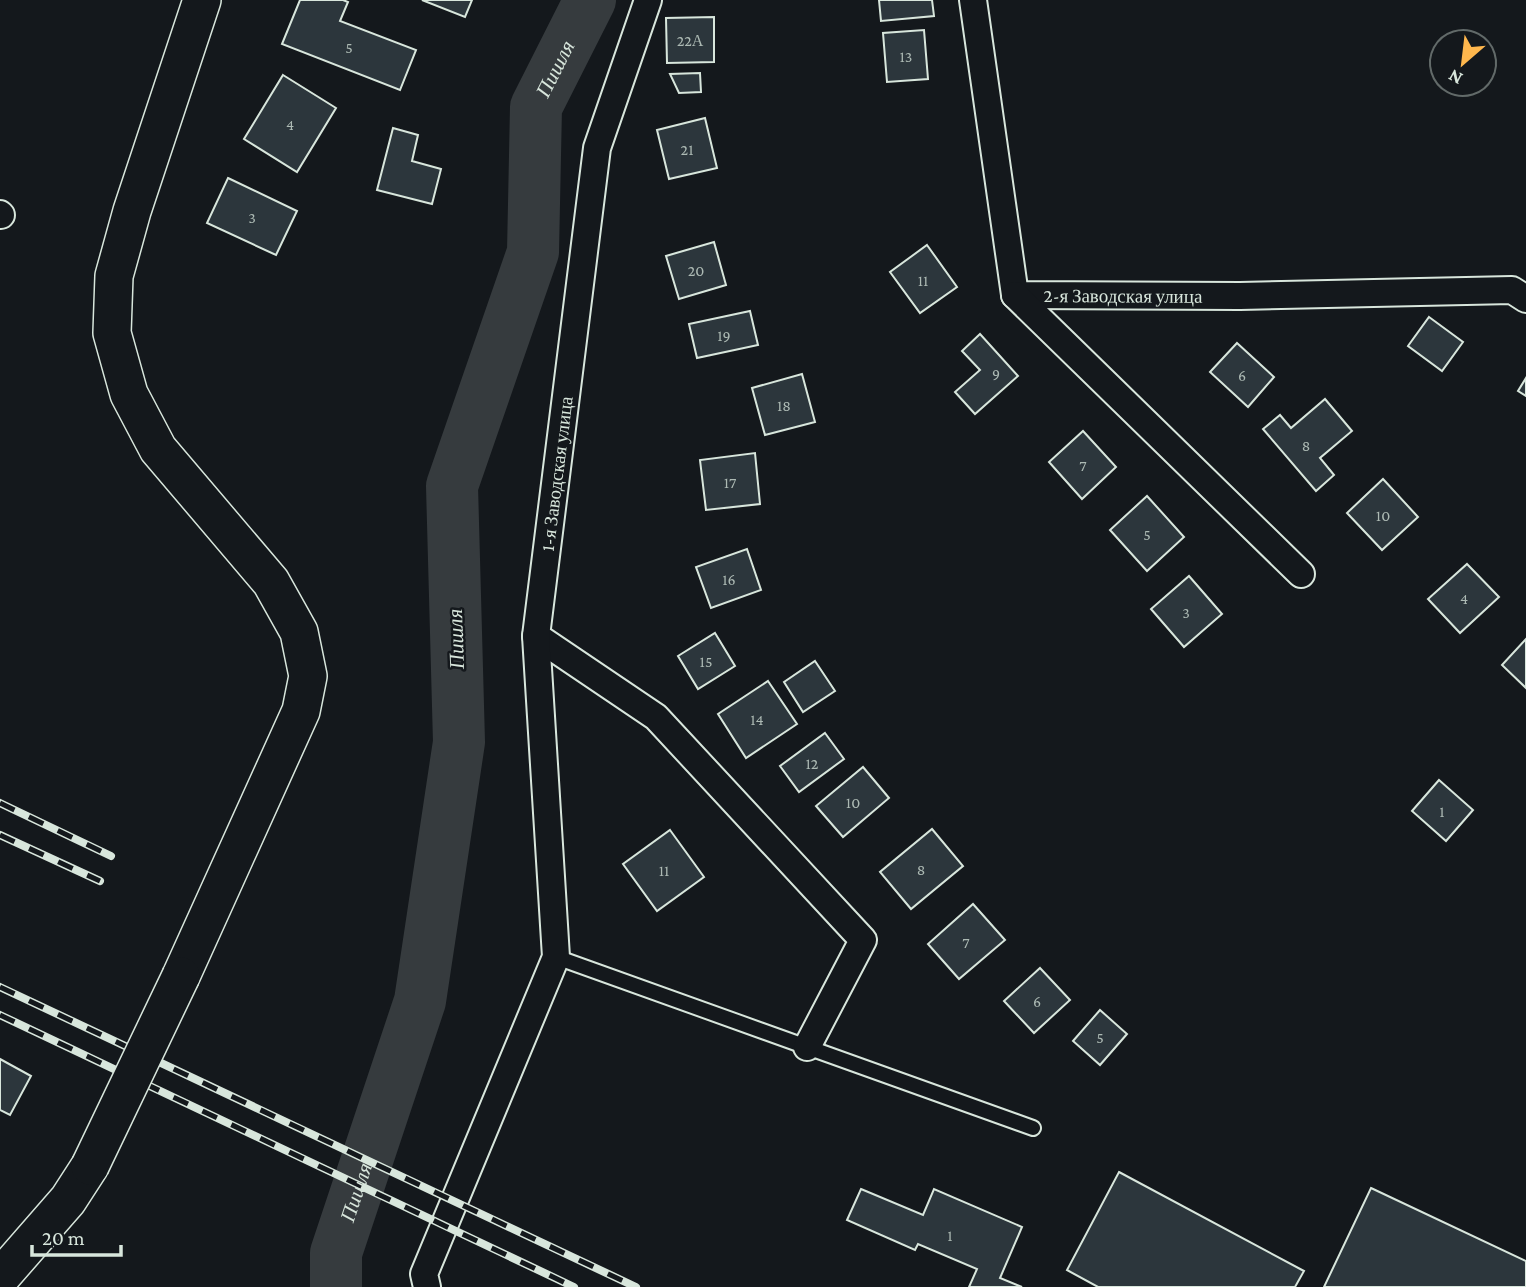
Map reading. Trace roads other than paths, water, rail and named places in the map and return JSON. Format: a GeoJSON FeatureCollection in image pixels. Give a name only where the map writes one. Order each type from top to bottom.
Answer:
{"type":"FeatureCollection","features":[{"type":"Feature","properties":{"kind":"main road"},"geometry":{"type":"LineString","coordinates":[[0,1278],[68,1200],[90,1166],[181,976],[301,711],[308,676],[299,632],[271,582],[158,449],[129,394],[112,333],[114,276],[132,211],[202,0]]}},
{"type":"Feature","properties":{"kind":"street","name":"1-я Заводская улица"},"geometry":{"type":"LineString","coordinates":[[556,957],[536,636],[597,148],[648,0]]}},
{"type":"Feature","properties":{"kind":"street","name":"2-я Заводская улица"},"geometry":{"type":"LineString","coordinates":[[973,0],[1015,295],[1240,296],[1512,290],[1526,299]]}},
{"type":"Feature","properties":{"kind":"street"},"geometry":{"type":"LineString","coordinates":[[1015,295],[1301,574]]}},
{"type":"Feature","properties":{"kind":"street"},"geometry":{"type":"LineString","coordinates":[[536,636],[656,717],[863,940],[807,1046]]}},
{"type":"Feature","properties":{"kind":"street"},"geometry":{"type":"LineString","coordinates":[[427,1287],[424,1274],[556,957]]}},
{"type":"Feature","properties":{"kind":"lane"},"geometry":{"type":"LineString","coordinates":[[556,957],[1033,1128]]}},
{"type":"Feature","properties":{"kind":"waterway","name":"Пишля"},"geometry":{"type":"LineString","coordinates":[[336,1287],[336,1253],[420,1001],[459,742],[452,486],[533,252],[536,107],[590,0]]}},
{"type":"Feature","properties":{"kind":"railway"},"geometry":{"type":"LineString","coordinates":[[0,803],[111,856]]}},
{"type":"Feature","properties":{"kind":"railway"},"geometry":{"type":"LineString","coordinates":[[0,835],[100,881]]}},
{"type":"Feature","properties":{"kind":"railway"},"geometry":{"type":"LineString","coordinates":[[0,987],[636,1287]]}},
{"type":"Feature","properties":{"kind":"railway"},"geometry":{"type":"LineString","coordinates":[[0,1015],[574,1287]]}}]}
